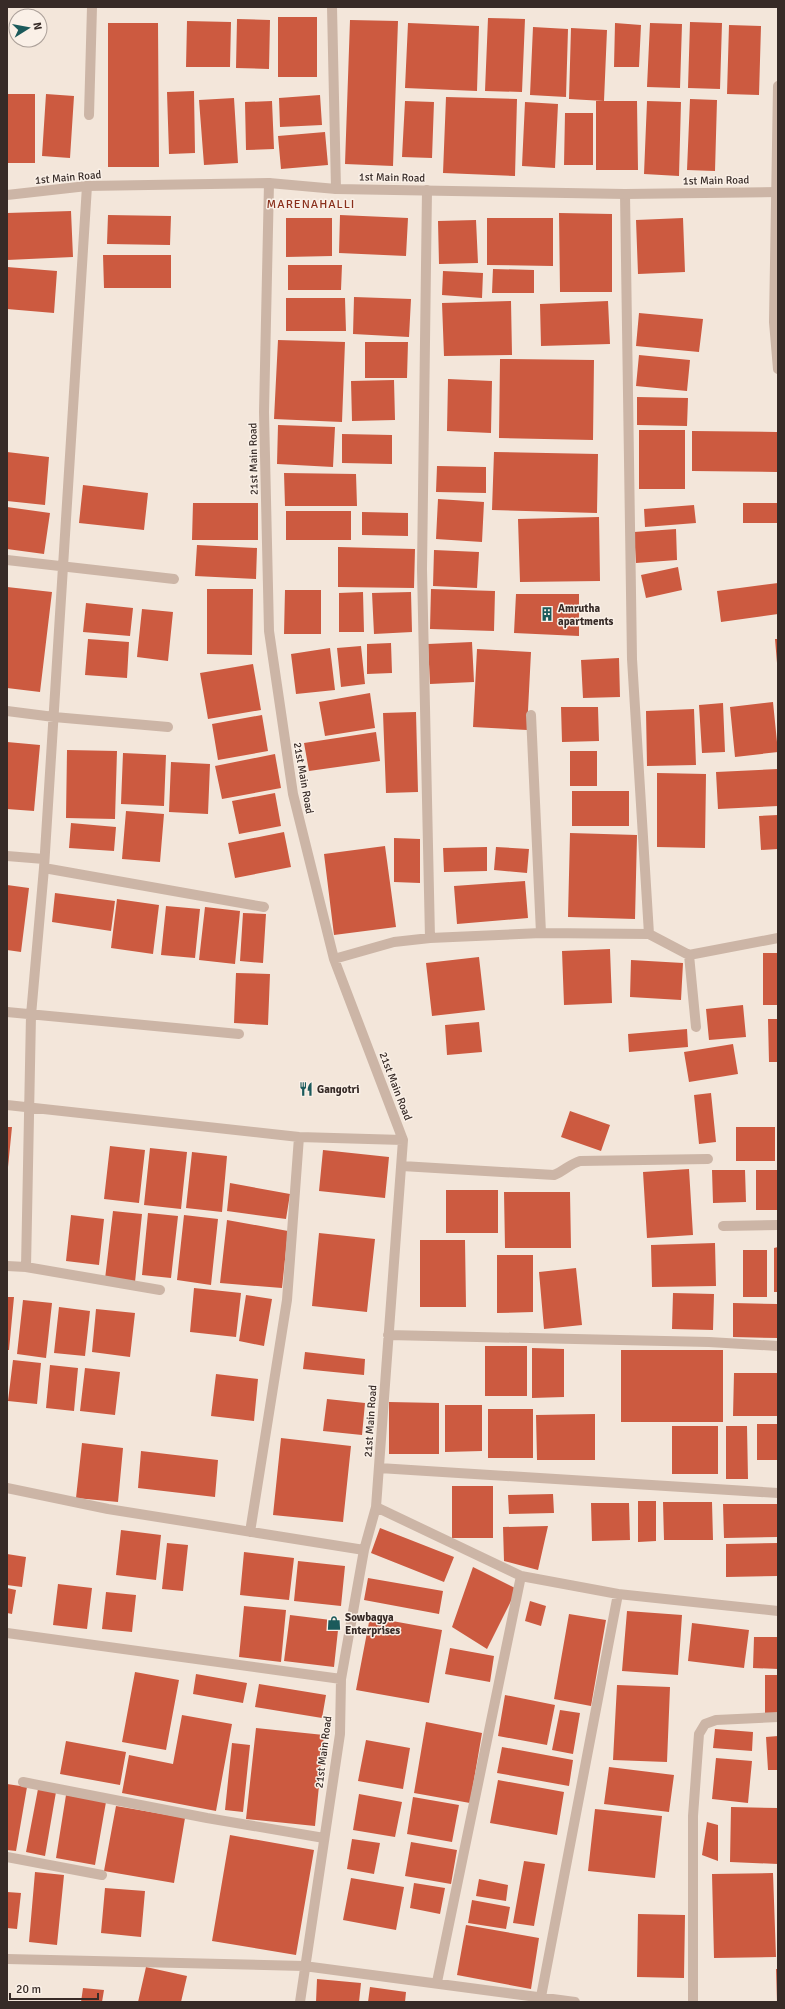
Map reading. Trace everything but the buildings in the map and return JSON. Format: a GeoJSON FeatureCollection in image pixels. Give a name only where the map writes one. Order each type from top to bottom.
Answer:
{"type":"FeatureCollection","features":[{"type":"Feature","properties":{"kind":"street"},"geometry":{"type":"LineString","coordinates":[[89,115],[92,7]]}},
{"type":"Feature","properties":{"kind":"street"},"geometry":{"type":"LineString","coordinates":[[332,7],[336,188]]}},
{"type":"Feature","properties":{"kind":"street"},"geometry":{"type":"LineString","coordinates":[[778,86],[774,322],[778,369]]}},
{"type":"Feature","properties":{"kind":"street","name":"1st Main Road"},"geometry":{"type":"LineString","coordinates":[[7,195],[87,186],[269,183],[336,188],[626,194],[777,192]]}},
{"type":"Feature","properties":{"kind":"street","name":"21st Main Road"},"geometry":{"type":"LineString","coordinates":[[269,183],[264,412],[269,631],[293,794],[334,958],[404,1140],[376,1507],[364,1550],[341,1679],[340,1734],[304,1966],[300,2002]]}},
{"type":"Feature","properties":{"kind":"street"},"geometry":{"type":"LineString","coordinates":[[26,1267],[31,1015],[44,863],[54,717],[87,186]]}},
{"type":"Feature","properties":{"kind":"street"},"geometry":{"type":"LineString","coordinates":[[427,190],[422,569],[430,938]]}},
{"type":"Feature","properties":{"kind":"street"},"geometry":{"type":"LineString","coordinates":[[626,194],[632,658],[649,934]]}},
{"type":"Feature","properties":{"kind":"street"},"geometry":{"type":"LineString","coordinates":[[7,560],[174,579]]}},
{"type":"Feature","properties":{"kind":"street"},"geometry":{"type":"LineString","coordinates":[[7,711],[54,717],[168,727]]}},
{"type":"Feature","properties":{"kind":"street"},"geometry":{"type":"LineString","coordinates":[[531,715],[541,933]]}},
{"type":"Feature","properties":{"kind":"street"},"geometry":{"type":"LineString","coordinates":[[7,856],[264,907]]}},
{"type":"Feature","properties":{"kind":"street"},"geometry":{"type":"LineString","coordinates":[[334,958],[394,942],[430,938],[541,933],[649,934],[689,955],[778,938]]}},
{"type":"Feature","properties":{"kind":"street"},"geometry":{"type":"LineString","coordinates":[[689,955],[696,1027]]}},
{"type":"Feature","properties":{"kind":"street"},"geometry":{"type":"LineString","coordinates":[[7,1012],[239,1034]]}},
{"type":"Feature","properties":{"kind":"street"},"geometry":{"type":"LineString","coordinates":[[7,1105],[299,1137],[404,1140]]}},
{"type":"Feature","properties":{"kind":"street"},"geometry":{"type":"LineString","coordinates":[[250,1532],[288,1300],[299,1137]]}},
{"type":"Feature","properties":{"kind":"street"},"geometry":{"type":"LineString","coordinates":[[402,1166],[554,1175],[564,1170],[571,1163],[580,1161],[708,1159]]}},
{"type":"Feature","properties":{"kind":"street"},"geometry":{"type":"LineString","coordinates":[[723,1226],[778,1225]]}},
{"type":"Feature","properties":{"kind":"street"},"geometry":{"type":"LineString","coordinates":[[7,1266],[26,1267],[160,1290]]}},
{"type":"Feature","properties":{"kind":"street"},"geometry":{"type":"LineString","coordinates":[[388,1335],[710,1342],[778,1346]]}},
{"type":"Feature","properties":{"kind":"street"},"geometry":{"type":"LineString","coordinates":[[379,1468],[778,1493]]}},
{"type":"Feature","properties":{"kind":"street"},"geometry":{"type":"LineString","coordinates":[[7,1488],[108,1508],[364,1550]]}},
{"type":"Feature","properties":{"kind":"street"},"geometry":{"type":"LineString","coordinates":[[376,1507],[521,1576],[618,1594],[778,1611]]}},
{"type":"Feature","properties":{"kind":"street"},"geometry":{"type":"LineString","coordinates":[[437,1982],[521,1576]]}},
{"type":"Feature","properties":{"kind":"street"},"geometry":{"type":"LineString","coordinates":[[540,2000],[618,1594]]}},
{"type":"Feature","properties":{"kind":"street"},"geometry":{"type":"LineString","coordinates":[[7,1633],[341,1679]]}},
{"type":"Feature","properties":{"kind":"street"},"geometry":{"type":"LineString","coordinates":[[693,2002],[693,1816],[699,1734],[705,1724],[716,1720],[778,1717]]}},
{"type":"Feature","properties":{"kind":"street"},"geometry":{"type":"LineString","coordinates":[[23,1782],[207,1818],[324,1838]]}},
{"type":"Feature","properties":{"kind":"street"},"geometry":{"type":"LineString","coordinates":[[7,1857],[102,1874]]}},
{"type":"Feature","properties":{"kind":"street"},"geometry":{"type":"LineString","coordinates":[[7,1959],[304,1966],[437,1982],[540,2000],[575,2002]]}},
{"type":"Feature","properties":{"kind":"place","name":"Amrutha apartments"},"geometry":{"type":"Point","coordinates":[547,614]}},
{"type":"Feature","properties":{"kind":"place","name":"Gangotri"},"geometry":{"type":"Point","coordinates":[306,1089]}},
{"type":"Feature","properties":{"kind":"place","name":"Sowbagya Enterprises"},"geometry":{"type":"Point","coordinates":[334,1623]}},
{"type":"Feature","properties":{"kind":"district","name":"MARENAHALLI"},"geometry":{"type":"Point","coordinates":[311,204]}}]}
